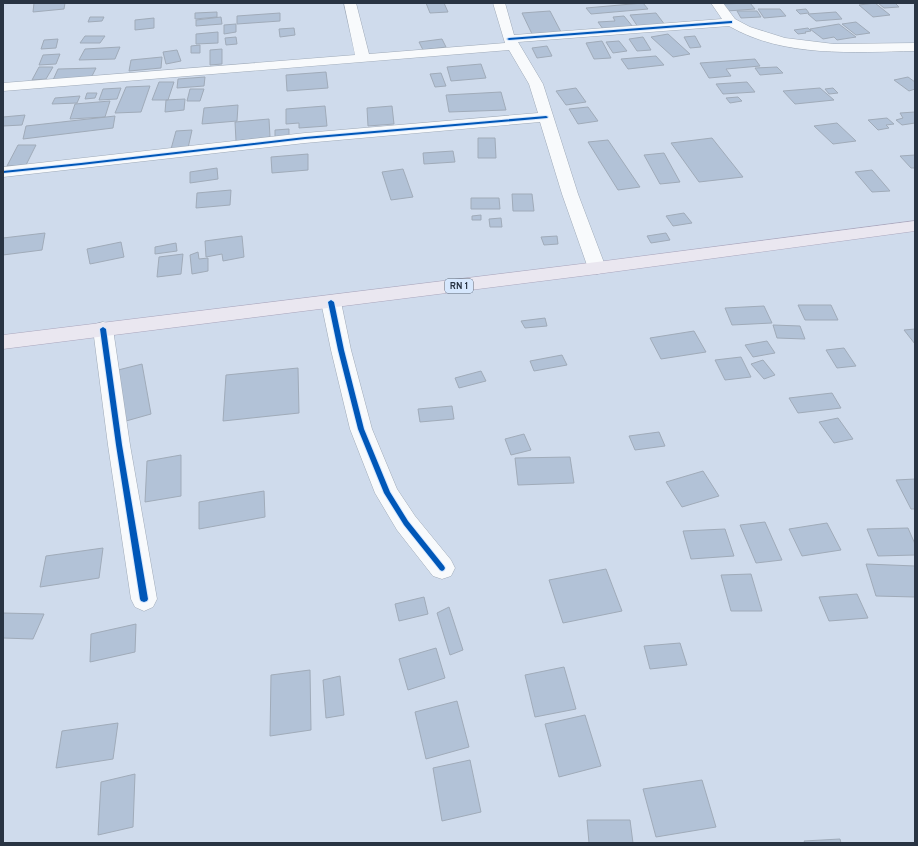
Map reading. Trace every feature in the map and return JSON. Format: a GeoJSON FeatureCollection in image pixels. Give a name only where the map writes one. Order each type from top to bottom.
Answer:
{"type":"FeatureCollection","features":[{"type":"Feature","properties":{"kind":"main road","name":"RN 1"},"geometry":{"type":"LineString","coordinates":[[3,342],[331,302],[915,226]]}},
{"type":"Feature","properties":{"kind":"street"},"geometry":{"type":"LineString","coordinates":[[350,3],[362,58]]}},
{"type":"Feature","properties":{"kind":"street"},"geometry":{"type":"LineString","coordinates":[[499,3],[511,43],[536,84],[570,194],[598,268]]}},
{"type":"Feature","properties":{"kind":"street"},"geometry":{"type":"LineString","coordinates":[[717,3],[731,22],[745,30],[791,43],[834,48],[915,47]]}},
{"type":"Feature","properties":{"kind":"street"},"geometry":{"type":"LineString","coordinates":[[3,88],[362,58],[731,22]]}},
{"type":"Feature","properties":{"kind":"street"},"geometry":{"type":"LineString","coordinates":[[3,172],[305,138],[546,116]]}},
{"type":"Feature","properties":{"kind":"street"},"geometry":{"type":"LineString","coordinates":[[331,302],[360,429],[387,492],[406,523],[442,568]]}},
{"type":"Feature","properties":{"kind":"street"},"geometry":{"type":"LineString","coordinates":[[103,329],[118,445],[144,599]]}},
{"type":"Feature","properties":{"kind":"building"},"geometry":{"type":"Polygon","coordinates":[[[34,3],[65,3],[64,9],[33,12],[34,3]]]}},
{"type":"Feature","properties":{"kind":"building"},"geometry":{"type":"Polygon","coordinates":[[[426,3],[444,3],[448,12],[430,13],[426,3]]]}},
{"type":"Feature","properties":{"kind":"building"},"geometry":{"type":"Polygon","coordinates":[[[643,3],[648,9],[591,14],[586,8],[643,3]]]}},
{"type":"Feature","properties":{"kind":"building"},"geometry":{"type":"Polygon","coordinates":[[[750,3],[755,9],[727,11],[722,4],[750,3]]]}},
{"type":"Feature","properties":{"kind":"building"},"geometry":{"type":"Polygon","coordinates":[[[875,3],[890,15],[873,17],[859,5],[875,3]]]}},
{"type":"Feature","properties":{"kind":"building"},"geometry":{"type":"Polygon","coordinates":[[[878,3],[895,3],[899,7],[884,8],[878,3]]]}},
{"type":"Feature","properties":{"kind":"building"},"geometry":{"type":"Polygon","coordinates":[[[758,9],[780,9],[786,16],[764,18],[758,9]]]}},
{"type":"Feature","properties":{"kind":"building"},"geometry":{"type":"Polygon","coordinates":[[[806,9],[809,13],[800,14],[796,10],[806,9]]]}},
{"type":"Feature","properties":{"kind":"building"},"geometry":{"type":"Polygon","coordinates":[[[550,11],[561,32],[532,34],[522,13],[550,11]]]}},
{"type":"Feature","properties":{"kind":"building"},"geometry":{"type":"Polygon","coordinates":[[[737,11],[757,11],[761,17],[741,18],[737,11]]]}},
{"type":"Feature","properties":{"kind":"building"},"geometry":{"type":"Polygon","coordinates":[[[217,12],[217,17],[195,19],[195,13],[217,12]]]}},
{"type":"Feature","properties":{"kind":"building"},"geometry":{"type":"Polygon","coordinates":[[[836,12],[842,19],[816,21],[808,14],[836,12]]]}},
{"type":"Feature","properties":{"kind":"building"},"geometry":{"type":"Polygon","coordinates":[[[280,13],[280,21],[237,24],[237,16],[280,13]]]}},
{"type":"Feature","properties":{"kind":"building"},"geometry":{"type":"Polygon","coordinates":[[[656,13],[665,25],[638,27],[630,15],[656,13]]]}},
{"type":"Feature","properties":{"kind":"building"},"geometry":{"type":"Polygon","coordinates":[[[624,16],[633,27],[603,29],[598,22],[615,21],[613,17],[624,16]]]}},
{"type":"Feature","properties":{"kind":"building"},"geometry":{"type":"Polygon","coordinates":[[[90,17],[104,17],[102,21],[88,22],[90,17]]]}},
{"type":"Feature","properties":{"kind":"building"},"geometry":{"type":"Polygon","coordinates":[[[221,17],[222,24],[196,26],[196,20],[221,17]]]}},
{"type":"Feature","properties":{"kind":"building"},"geometry":{"type":"Polygon","coordinates":[[[154,18],[154,28],[135,30],[135,20],[154,18]]]}},
{"type":"Feature","properties":{"kind":"building"},"geometry":{"type":"Polygon","coordinates":[[[856,22],[870,33],[856,35],[842,24],[856,22]]]}},
{"type":"Feature","properties":{"kind":"building"},"geometry":{"type":"Polygon","coordinates":[[[236,24],[236,32],[224,34],[224,25],[236,24]]]}},
{"type":"Feature","properties":{"kind":"building"},"geometry":{"type":"Polygon","coordinates":[[[839,24],[856,37],[837,40],[834,37],[823,39],[810,29],[839,24]]]}},
{"type":"Feature","properties":{"kind":"building"},"geometry":{"type":"Polygon","coordinates":[[[294,28],[295,35],[280,37],[279,29],[294,28]]]}},
{"type":"Feature","properties":{"kind":"building"},"geometry":{"type":"Polygon","coordinates":[[[808,28],[811,31],[805,32],[806,33],[798,34],[794,30],[808,28]]]}},
{"type":"Feature","properties":{"kind":"building"},"geometry":{"type":"Polygon","coordinates":[[[218,32],[218,43],[196,44],[196,34],[218,32]]]}},
{"type":"Feature","properties":{"kind":"building"},"geometry":{"type":"Polygon","coordinates":[[[668,34],[690,54],[673,57],[651,37],[668,34]]]}},
{"type":"Feature","properties":{"kind":"building"},"geometry":{"type":"Polygon","coordinates":[[[85,36],[105,36],[100,43],[80,43],[85,36]]]}},
{"type":"Feature","properties":{"kind":"building"},"geometry":{"type":"Polygon","coordinates":[[[695,36],[701,47],[690,48],[684,37],[695,36]]]}},
{"type":"Feature","properties":{"kind":"building"},"geometry":{"type":"Polygon","coordinates":[[[236,37],[237,44],[226,45],[225,38],[236,37]]]}},
{"type":"Feature","properties":{"kind":"building"},"geometry":{"type":"Polygon","coordinates":[[[643,37],[651,50],[637,51],[629,39],[643,37]]]}},
{"type":"Feature","properties":{"kind":"building"},"geometry":{"type":"Polygon","coordinates":[[[58,39],[56,48],[41,49],[44,40],[58,39]]]}},
{"type":"Feature","properties":{"kind":"building"},"geometry":{"type":"Polygon","coordinates":[[[442,39],[446,47],[423,50],[419,42],[442,39]]]}},
{"type":"Feature","properties":{"kind":"building"},"geometry":{"type":"Polygon","coordinates":[[[602,41],[611,58],[594,59],[586,43],[602,41]]]}},
{"type":"Feature","properties":{"kind":"building"},"geometry":{"type":"Polygon","coordinates":[[[619,41],[627,51],[613,53],[606,42],[619,41]]]}},
{"type":"Feature","properties":{"kind":"building"},"geometry":{"type":"Polygon","coordinates":[[[200,45],[200,53],[191,53],[191,46],[200,45]]]}},
{"type":"Feature","properties":{"kind":"building"},"geometry":{"type":"Polygon","coordinates":[[[547,46],[552,56],[537,58],[532,48],[547,46]]]}},
{"type":"Feature","properties":{"kind":"building"},"geometry":{"type":"Polygon","coordinates":[[[120,47],[115,59],[79,60],[85,49],[120,47]]]}},
{"type":"Feature","properties":{"kind":"building"},"geometry":{"type":"Polygon","coordinates":[[[222,49],[222,64],[210,65],[210,50],[222,49]]]}},
{"type":"Feature","properties":{"kind":"building"},"geometry":{"type":"Polygon","coordinates":[[[177,50],[181,61],[166,64],[163,52],[177,50]]]}},
{"type":"Feature","properties":{"kind":"building"},"geometry":{"type":"Polygon","coordinates":[[[60,54],[56,64],[39,65],[43,55],[60,54]]]}},
{"type":"Feature","properties":{"kind":"building"},"geometry":{"type":"Polygon","coordinates":[[[656,56],[664,65],[628,69],[621,59],[656,56]]]}},
{"type":"Feature","properties":{"kind":"building"},"geometry":{"type":"Polygon","coordinates":[[[162,57],[161,68],[129,71],[131,60],[162,57]]]}},
{"type":"Feature","properties":{"kind":"building"},"geometry":{"type":"Polygon","coordinates":[[[755,59],[760,66],[726,69],[731,76],[709,78],[700,63],[755,59]]]}},
{"type":"Feature","properties":{"kind":"building"},"geometry":{"type":"Polygon","coordinates":[[[481,64],[486,78],[451,81],[447,67],[481,64]]]}},
{"type":"Feature","properties":{"kind":"building"},"geometry":{"type":"Polygon","coordinates":[[[39,67],[53,67],[46,79],[32,80],[39,67]]]}},
{"type":"Feature","properties":{"kind":"building"},"geometry":{"type":"Polygon","coordinates":[[[777,67],[783,73],[760,75],[755,68],[777,67]]]}},
{"type":"Feature","properties":{"kind":"building"},"geometry":{"type":"Polygon","coordinates":[[[96,68],[91,78],[53,80],[58,69],[96,68]]]}},
{"type":"Feature","properties":{"kind":"building"},"geometry":{"type":"Polygon","coordinates":[[[326,72],[328,88],[287,91],[286,75],[326,72]]]}},
{"type":"Feature","properties":{"kind":"building"},"geometry":{"type":"Polygon","coordinates":[[[441,73],[446,86],[435,87],[430,74],[441,73]]]}},
{"type":"Feature","properties":{"kind":"building"},"geometry":{"type":"Polygon","coordinates":[[[205,77],[204,86],[177,88],[178,79],[205,77]]]}},
{"type":"Feature","properties":{"kind":"building"},"geometry":{"type":"Polygon","coordinates":[[[908,77],[915,82],[915,89],[909,91],[894,80],[908,77]]]}},
{"type":"Feature","properties":{"kind":"building"},"geometry":{"type":"Polygon","coordinates":[[[159,82],[174,82],[168,100],[152,100],[159,82]]]}},
{"type":"Feature","properties":{"kind":"building"},"geometry":{"type":"Polygon","coordinates":[[[747,82],[755,92],[723,94],[716,84],[747,82]]]}},
{"type":"Feature","properties":{"kind":"building"},"geometry":{"type":"Polygon","coordinates":[[[150,86],[141,112],[115,113],[126,87],[150,86]]]}},
{"type":"Feature","properties":{"kind":"building"},"geometry":{"type":"Polygon","coordinates":[[[121,88],[117,99],[99,100],[103,89],[121,88]]]}},
{"type":"Feature","properties":{"kind":"building"},"geometry":{"type":"Polygon","coordinates":[[[576,88],[586,102],[566,105],[556,91],[576,88]]]}},
{"type":"Feature","properties":{"kind":"building"},"geometry":{"type":"Polygon","coordinates":[[[820,88],[834,100],[795,104],[783,91],[820,88]]]}},
{"type":"Feature","properties":{"kind":"building"},"geometry":{"type":"Polygon","coordinates":[[[833,88],[838,93],[829,94],[825,89],[833,88]]]}},
{"type":"Feature","properties":{"kind":"building"},"geometry":{"type":"Polygon","coordinates":[[[190,89],[204,89],[200,101],[187,101],[190,89]]]}},
{"type":"Feature","properties":{"kind":"building"},"geometry":{"type":"Polygon","coordinates":[[[501,92],[506,110],[449,112],[446,95],[501,92]]]}},
{"type":"Feature","properties":{"kind":"building"},"geometry":{"type":"Polygon","coordinates":[[[87,93],[97,93],[95,98],[85,99],[87,93]]]}},
{"type":"Feature","properties":{"kind":"building"},"geometry":{"type":"Polygon","coordinates":[[[80,96],[77,103],[52,104],[55,98],[80,96]]]}},
{"type":"Feature","properties":{"kind":"building"},"geometry":{"type":"Polygon","coordinates":[[[738,97],[742,101],[730,103],[726,98],[738,97]]]}},
{"type":"Feature","properties":{"kind":"building"},"geometry":{"type":"Polygon","coordinates":[[[185,99],[184,110],[165,112],[166,100],[185,99]]]}},
{"type":"Feature","properties":{"kind":"building"},"geometry":{"type":"Polygon","coordinates":[[[110,101],[105,117],[70,119],[75,104],[110,101]]]}},
{"type":"Feature","properties":{"kind":"building"},"geometry":{"type":"Polygon","coordinates":[[[238,105],[237,121],[202,124],[204,108],[238,105]]]}},
{"type":"Feature","properties":{"kind":"building"},"geometry":{"type":"Polygon","coordinates":[[[325,106],[327,126],[299,128],[299,123],[286,124],[286,109],[325,106]]]}},
{"type":"Feature","properties":{"kind":"building"},"geometry":{"type":"Polygon","coordinates":[[[392,106],[394,124],[368,126],[367,108],[392,106]]]}},
{"type":"Feature","properties":{"kind":"building"},"geometry":{"type":"Polygon","coordinates":[[[588,107],[598,121],[578,124],[569,109],[588,107]]]}},
{"type":"Feature","properties":{"kind":"building"},"geometry":{"type":"Polygon","coordinates":[[[915,112],[915,123],[902,125],[896,120],[903,118],[900,113],[915,112]]]}},
{"type":"Feature","properties":{"kind":"building"},"geometry":{"type":"Polygon","coordinates":[[[25,115],[22,125],[3,126],[3,117],[25,115]]]}},
{"type":"Feature","properties":{"kind":"building"},"geometry":{"type":"Polygon","coordinates":[[[115,116],[113,128],[23,139],[26,126],[115,116]]]}},
{"type":"Feature","properties":{"kind":"building"},"geometry":{"type":"Polygon","coordinates":[[[887,118],[894,124],[886,125],[889,128],[878,130],[868,120],[887,118]]]}},
{"type":"Feature","properties":{"kind":"building"},"geometry":{"type":"Polygon","coordinates":[[[269,119],[270,137],[236,141],[235,122],[269,119]]]}},
{"type":"Feature","properties":{"kind":"building"},"geometry":{"type":"Polygon","coordinates":[[[837,123],[856,141],[833,144],[814,126],[837,123]]]}},
{"type":"Feature","properties":{"kind":"building"},"geometry":{"type":"Polygon","coordinates":[[[289,129],[289,138],[275,139],[275,130],[289,129]]]}},
{"type":"Feature","properties":{"kind":"building"},"geometry":{"type":"Polygon","coordinates":[[[192,130],[188,148],[171,149],[176,131],[192,130]]]}},
{"type":"Feature","properties":{"kind":"building"},"geometry":{"type":"Polygon","coordinates":[[[478,138],[495,138],[496,158],[478,158],[478,138]]]}},
{"type":"Feature","properties":{"kind":"building"},"geometry":{"type":"Polygon","coordinates":[[[712,138],[743,177],[699,182],[671,143],[712,138]]]}},
{"type":"Feature","properties":{"kind":"building"},"geometry":{"type":"Polygon","coordinates":[[[608,140],[640,187],[618,190],[588,142],[608,140]]]}},
{"type":"Feature","properties":{"kind":"building"},"geometry":{"type":"Polygon","coordinates":[[[18,145],[36,145],[26,165],[7,166],[18,145]]]}},
{"type":"Feature","properties":{"kind":"building"},"geometry":{"type":"Polygon","coordinates":[[[453,151],[455,162],[424,164],[423,153],[453,151]]]}},
{"type":"Feature","properties":{"kind":"building"},"geometry":{"type":"Polygon","coordinates":[[[664,153],[680,182],[660,184],[644,155],[664,153]]]}},
{"type":"Feature","properties":{"kind":"building"},"geometry":{"type":"Polygon","coordinates":[[[308,154],[308,170],[272,173],[271,157],[308,154]]]}},
{"type":"Feature","properties":{"kind":"building"},"geometry":{"type":"Polygon","coordinates":[[[915,155],[915,168],[911,168],[900,156],[915,155]]]}},
{"type":"Feature","properties":{"kind":"building"},"geometry":{"type":"Polygon","coordinates":[[[217,168],[218,179],[190,183],[190,172],[217,168]]]}},
{"type":"Feature","properties":{"kind":"building"},"geometry":{"type":"Polygon","coordinates":[[[403,169],[413,197],[391,200],[382,172],[403,169]]]}},
{"type":"Feature","properties":{"kind":"building"},"geometry":{"type":"Polygon","coordinates":[[[872,170],[890,191],[872,192],[855,172],[872,170]]]}},
{"type":"Feature","properties":{"kind":"building"},"geometry":{"type":"Polygon","coordinates":[[[231,190],[230,205],[196,208],[197,193],[231,190]]]}},
{"type":"Feature","properties":{"kind":"building"},"geometry":{"type":"Polygon","coordinates":[[[512,194],[532,194],[534,211],[513,211],[512,194]]]}},
{"type":"Feature","properties":{"kind":"building"},"geometry":{"type":"Polygon","coordinates":[[[471,198],[499,198],[500,209],[471,209],[471,198]]]}},
{"type":"Feature","properties":{"kind":"building"},"geometry":{"type":"Polygon","coordinates":[[[684,213],[692,223],[673,226],[666,216],[684,213]]]}},
{"type":"Feature","properties":{"kind":"building"},"geometry":{"type":"Polygon","coordinates":[[[481,215],[481,220],[472,220],[472,216],[481,215]]]}},
{"type":"Feature","properties":{"kind":"building"},"geometry":{"type":"Polygon","coordinates":[[[501,218],[502,227],[490,227],[489,219],[501,218]]]}},
{"type":"Feature","properties":{"kind":"building"},"geometry":{"type":"Polygon","coordinates":[[[45,233],[42,250],[3,255],[3,238],[45,233]]]}},
{"type":"Feature","properties":{"kind":"building"},"geometry":{"type":"Polygon","coordinates":[[[666,233],[670,240],[651,243],[647,236],[666,233]]]}},
{"type":"Feature","properties":{"kind":"building"},"geometry":{"type":"Polygon","coordinates":[[[242,236],[244,257],[223,261],[222,254],[206,257],[205,241],[242,236]]]}},
{"type":"Feature","properties":{"kind":"building"},"geometry":{"type":"Polygon","coordinates":[[[557,236],[558,244],[544,245],[541,237],[557,236]]]}},
{"type":"Feature","properties":{"kind":"building"},"geometry":{"type":"Polygon","coordinates":[[[121,242],[124,257],[90,264],[87,249],[121,242]]]}},
{"type":"Feature","properties":{"kind":"building"},"geometry":{"type":"Polygon","coordinates":[[[176,243],[177,251],[155,254],[155,247],[176,243]]]}},
{"type":"Feature","properties":{"kind":"building"},"geometry":{"type":"Polygon","coordinates":[[[198,252],[199,259],[208,258],[208,271],[192,274],[190,255],[198,252]]]}},
{"type":"Feature","properties":{"kind":"building"},"geometry":{"type":"Polygon","coordinates":[[[183,254],[181,274],[157,277],[159,257],[183,254]]]}},
{"type":"Feature","properties":{"kind":"building"},"geometry":{"type":"Polygon","coordinates":[[[798,305],[831,305],[838,320],[805,320],[798,305]]]}},
{"type":"Feature","properties":{"kind":"building"},"geometry":{"type":"Polygon","coordinates":[[[764,306],[772,323],[732,325],[725,308],[764,306]]]}},
{"type":"Feature","properties":{"kind":"building"},"geometry":{"type":"Polygon","coordinates":[[[545,318],[547,326],[525,328],[521,321],[545,318]]]}},
{"type":"Feature","properties":{"kind":"building"},"geometry":{"type":"Polygon","coordinates":[[[773,325],[800,326],[805,339],[777,338],[773,325]]]}},
{"type":"Feature","properties":{"kind":"building"},"geometry":{"type":"Polygon","coordinates":[[[915,329],[915,344],[904,330],[915,329]]]}},
{"type":"Feature","properties":{"kind":"building"},"geometry":{"type":"Polygon","coordinates":[[[694,331],[706,352],[661,359],[650,338],[694,331]]]}},
{"type":"Feature","properties":{"kind":"building"},"geometry":{"type":"Polygon","coordinates":[[[767,341],[775,353],[753,357],[745,345],[767,341]]]}},
{"type":"Feature","properties":{"kind":"building"},"geometry":{"type":"Polygon","coordinates":[[[844,348],[856,366],[837,368],[826,350],[844,348]]]}},
{"type":"Feature","properties":{"kind":"building"},"geometry":{"type":"Polygon","coordinates":[[[562,355],[567,365],[534,371],[530,361],[562,355]]]}},
{"type":"Feature","properties":{"kind":"building"},"geometry":{"type":"Polygon","coordinates":[[[741,357],[751,377],[725,380],[715,360],[741,357]]]}},
{"type":"Feature","properties":{"kind":"building"},"geometry":{"type":"Polygon","coordinates":[[[763,360],[775,375],[764,379],[751,364],[763,360]]]}},
{"type":"Feature","properties":{"kind":"building"},"geometry":{"type":"Polygon","coordinates":[[[142,364],[151,414],[126,421],[118,370],[142,364]]]}},
{"type":"Feature","properties":{"kind":"building"},"geometry":{"type":"Polygon","coordinates":[[[298,368],[299,413],[223,421],[226,375],[298,368]]]}},
{"type":"Feature","properties":{"kind":"building"},"geometry":{"type":"Polygon","coordinates":[[[481,371],[486,381],[459,388],[455,378],[481,371]]]}},
{"type":"Feature","properties":{"kind":"building"},"geometry":{"type":"Polygon","coordinates":[[[832,393],[841,408],[798,413],[789,398],[832,393]]]}},
{"type":"Feature","properties":{"kind":"building"},"geometry":{"type":"Polygon","coordinates":[[[452,406],[454,419],[420,422],[418,409],[452,406]]]}},
{"type":"Feature","properties":{"kind":"building"},"geometry":{"type":"Polygon","coordinates":[[[838,418],[853,439],[834,443],[819,422],[838,418]]]}},
{"type":"Feature","properties":{"kind":"building"},"geometry":{"type":"Polygon","coordinates":[[[659,432],[665,446],[635,450],[629,436],[659,432]]]}},
{"type":"Feature","properties":{"kind":"building"},"geometry":{"type":"Polygon","coordinates":[[[524,434],[531,450],[511,455],[505,439],[524,434]]]}},
{"type":"Feature","properties":{"kind":"building"},"geometry":{"type":"Polygon","coordinates":[[[181,455],[181,496],[145,502],[147,461],[181,455]]]}},
{"type":"Feature","properties":{"kind":"building"},"geometry":{"type":"Polygon","coordinates":[[[570,457],[574,483],[518,485],[515,458],[570,457]]]}},
{"type":"Feature","properties":{"kind":"building"},"geometry":{"type":"Polygon","coordinates":[[[703,471],[719,496],[682,507],[666,482],[703,471]]]}},
{"type":"Feature","properties":{"kind":"building"},"geometry":{"type":"Polygon","coordinates":[[[915,479],[915,509],[911,509],[896,480],[915,479]]]}},
{"type":"Feature","properties":{"kind":"building"},"geometry":{"type":"Polygon","coordinates":[[[264,491],[265,517],[199,529],[199,502],[264,491]]]}},
{"type":"Feature","properties":{"kind":"building"},"geometry":{"type":"Polygon","coordinates":[[[765,522],[782,560],[756,563],[740,525],[765,522]]]}},
{"type":"Feature","properties":{"kind":"building"},"geometry":{"type":"Polygon","coordinates":[[[827,523],[841,550],[802,556],[789,529],[827,523]]]}},
{"type":"Feature","properties":{"kind":"building"},"geometry":{"type":"Polygon","coordinates":[[[908,528],[915,544],[915,555],[878,556],[867,529],[908,528]]]}},
{"type":"Feature","properties":{"kind":"building"},"geometry":{"type":"Polygon","coordinates":[[[725,529],[734,556],[691,559],[683,531],[725,529]]]}},
{"type":"Feature","properties":{"kind":"building"},"geometry":{"type":"Polygon","coordinates":[[[103,548],[99,578],[40,587],[46,556],[103,548]]]}},
{"type":"Feature","properties":{"kind":"building"},"geometry":{"type":"Polygon","coordinates":[[[866,564],[915,566],[915,597],[876,596],[866,564]]]}},
{"type":"Feature","properties":{"kind":"building"},"geometry":{"type":"Polygon","coordinates":[[[606,569],[622,611],[563,623],[549,580],[606,569]]]}},
{"type":"Feature","properties":{"kind":"building"},"geometry":{"type":"Polygon","coordinates":[[[751,574],[762,611],[731,611],[721,575],[751,574]]]}},
{"type":"Feature","properties":{"kind":"building"},"geometry":{"type":"Polygon","coordinates":[[[857,594],[868,618],[829,621],[819,597],[857,594]]]}},
{"type":"Feature","properties":{"kind":"building"},"geometry":{"type":"Polygon","coordinates":[[[424,597],[428,614],[399,621],[395,604],[424,597]]]}},
{"type":"Feature","properties":{"kind":"building"},"geometry":{"type":"Polygon","coordinates":[[[449,607],[463,650],[450,655],[437,613],[449,607]]]}},
{"type":"Feature","properties":{"kind":"building"},"geometry":{"type":"Polygon","coordinates":[[[3,613],[44,614],[33,639],[3,638],[3,613]]]}},
{"type":"Feature","properties":{"kind":"building"},"geometry":{"type":"Polygon","coordinates":[[[136,624],[135,652],[90,662],[91,634],[136,624]]]}},
{"type":"Feature","properties":{"kind":"building"},"geometry":{"type":"Polygon","coordinates":[[[680,643],[687,665],[650,669],[644,646],[680,643]]]}},
{"type":"Feature","properties":{"kind":"building"},"geometry":{"type":"Polygon","coordinates":[[[436,648],[445,678],[408,690],[399,659],[436,648]]]}},
{"type":"Feature","properties":{"kind":"building"},"geometry":{"type":"Polygon","coordinates":[[[564,667],[576,709],[535,717],[525,675],[564,667]]]}},
{"type":"Feature","properties":{"kind":"building"},"geometry":{"type":"Polygon","coordinates":[[[310,670],[311,730],[270,736],[271,675],[310,670]]]}},
{"type":"Feature","properties":{"kind":"building"},"geometry":{"type":"Polygon","coordinates":[[[340,676],[344,715],[326,718],[323,680],[340,676]]]}},
{"type":"Feature","properties":{"kind":"building"},"geometry":{"type":"Polygon","coordinates":[[[457,701],[469,747],[426,759],[415,712],[457,701]]]}},
{"type":"Feature","properties":{"kind":"building"},"geometry":{"type":"Polygon","coordinates":[[[585,715],[601,766],[559,777],[545,724],[585,715]]]}},
{"type":"Feature","properties":{"kind":"building"},"geometry":{"type":"Polygon","coordinates":[[[118,723],[113,759],[56,768],[62,731],[118,723]]]}},
{"type":"Feature","properties":{"kind":"building"},"geometry":{"type":"Polygon","coordinates":[[[470,760],[481,812],[442,821],[433,768],[470,760]]]}},
{"type":"Feature","properties":{"kind":"building"},"geometry":{"type":"Polygon","coordinates":[[[135,774],[133,827],[98,835],[101,782],[135,774]]]}},
{"type":"Feature","properties":{"kind":"building"},"geometry":{"type":"Polygon","coordinates":[[[702,780],[716,827],[656,837],[643,789],[702,780]]]}},
{"type":"Feature","properties":{"kind":"building"},"geometry":{"type":"Polygon","coordinates":[[[587,820],[630,820],[633,843],[589,843],[587,820]]]}},
{"type":"Feature","properties":{"kind":"building"},"geometry":{"type":"Polygon","coordinates":[[[840,839],[841,843],[805,843],[804,841],[840,839]]]}},
{"type":"Feature","properties":{"kind":"cycle path"},"geometry":{"type":"LineString","coordinates":[[509,39],[731,22]]}},
{"type":"Feature","properties":{"kind":"cycle path"},"geometry":{"type":"LineString","coordinates":[[3,172],[305,138],[546,117]]}},
{"type":"Feature","properties":{"kind":"cycle path"},"geometry":{"type":"LineString","coordinates":[[331,302],[341,350],[361,429],[387,493],[406,523],[442,568]]}},
{"type":"Feature","properties":{"kind":"cycle path"},"geometry":{"type":"LineString","coordinates":[[103,329],[119,445],[144,599]]}}]}
